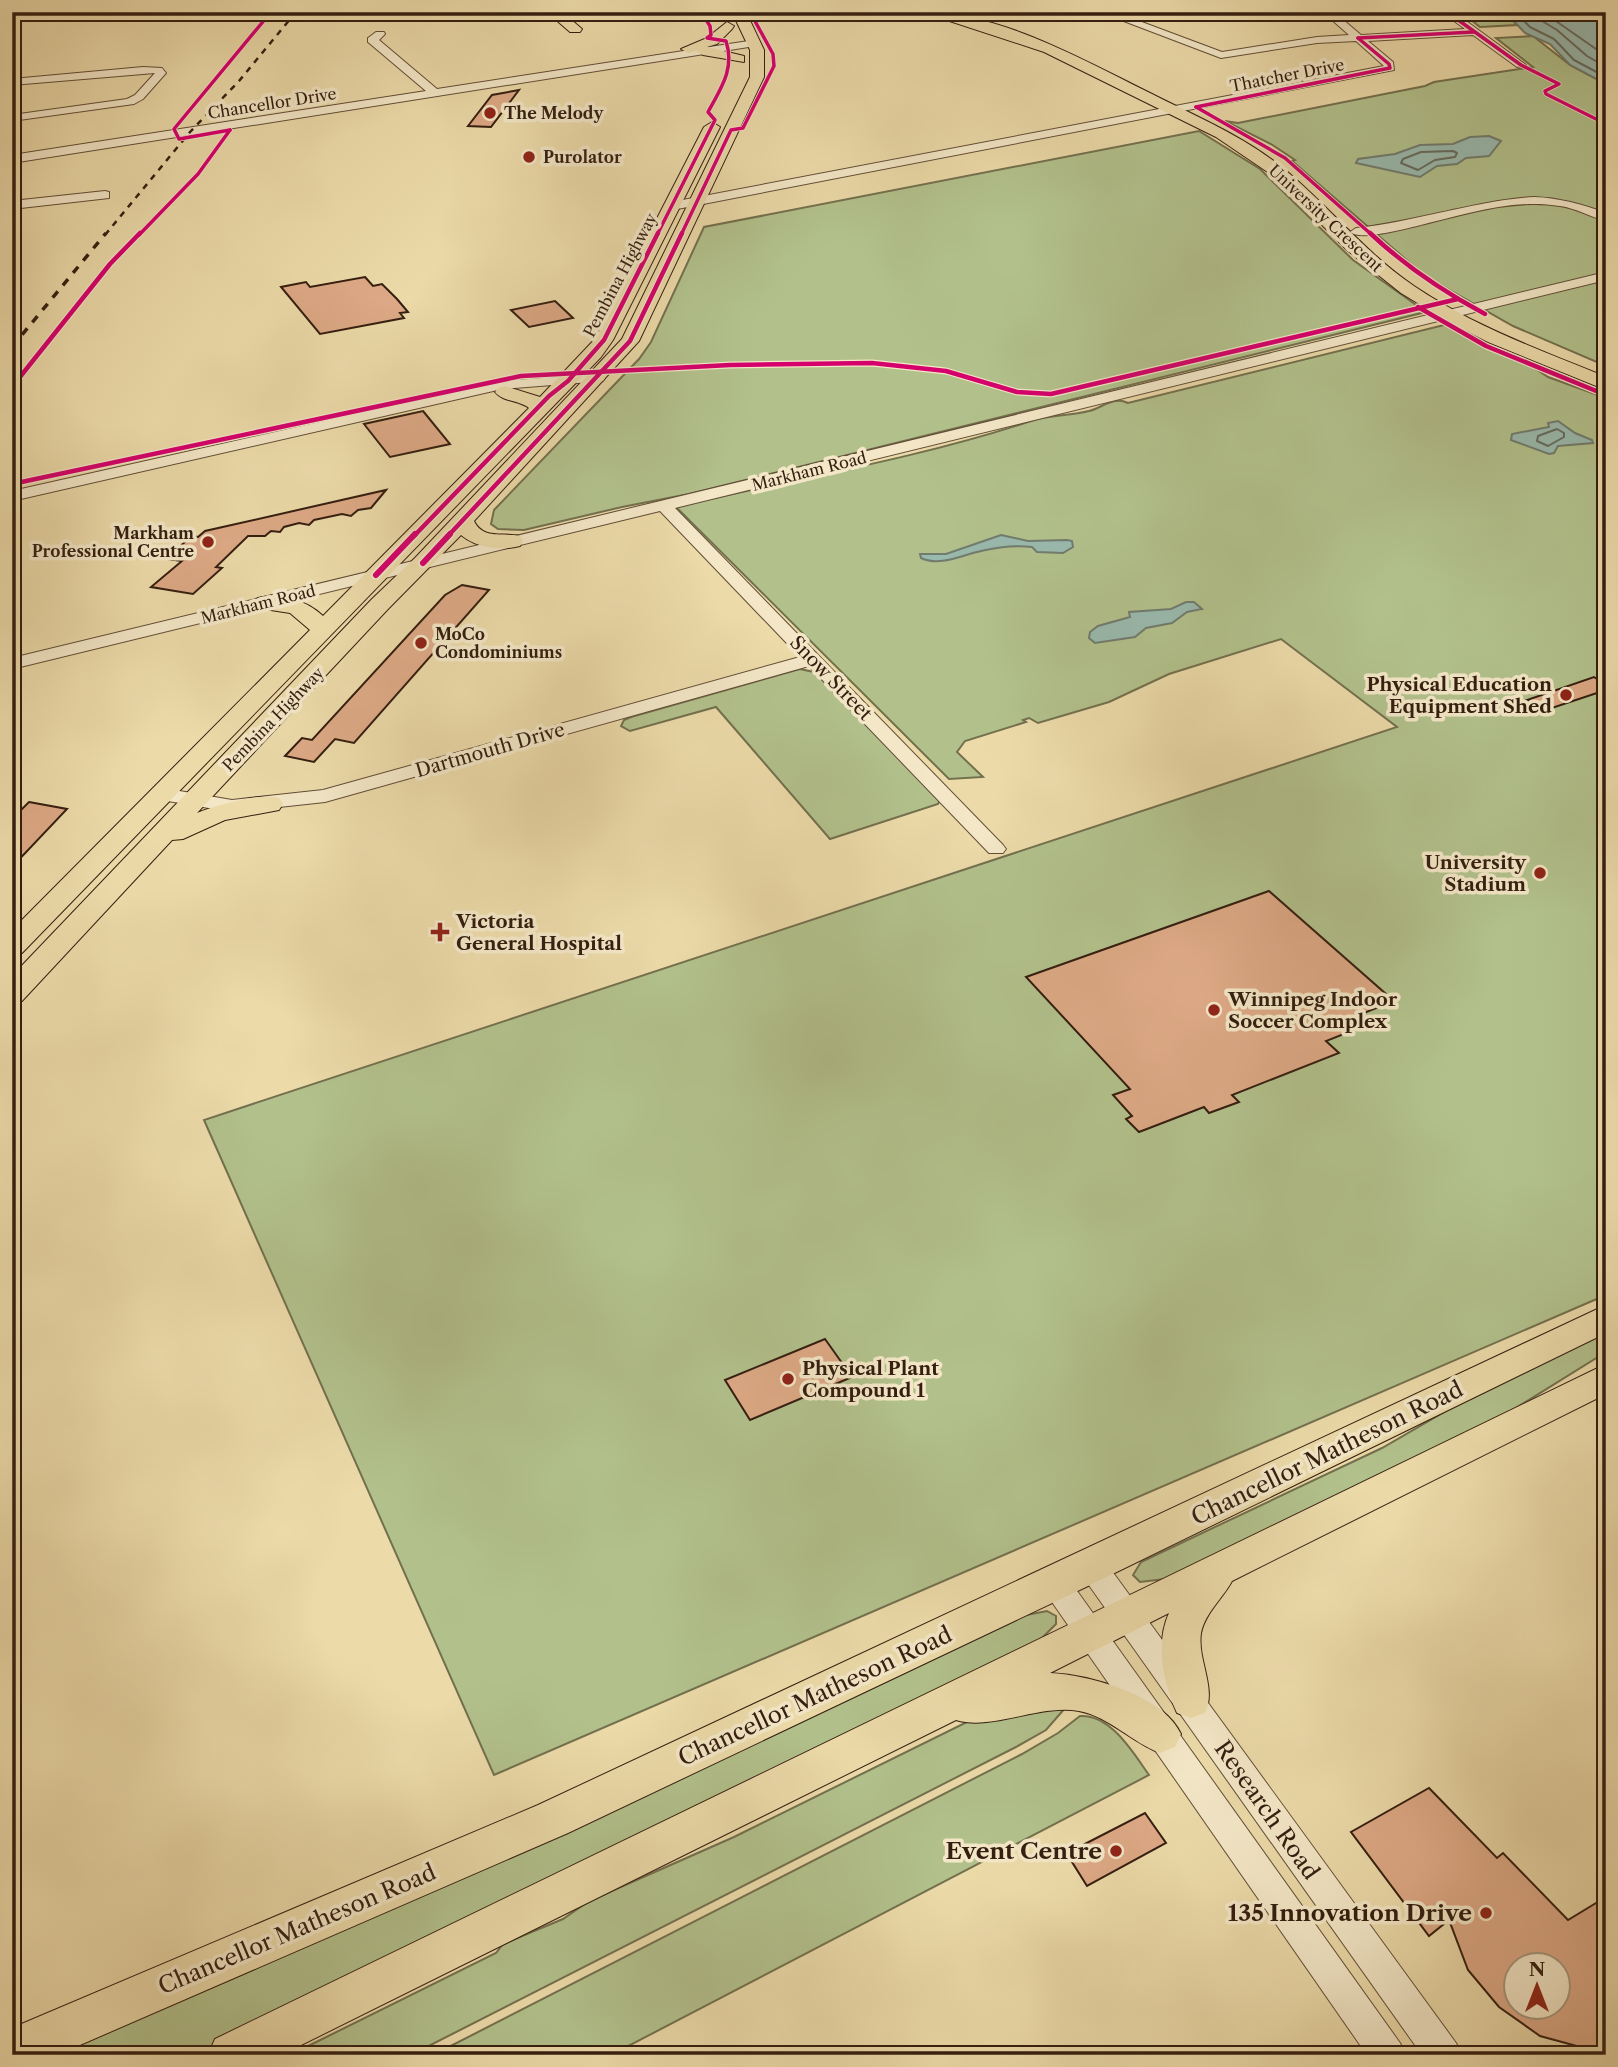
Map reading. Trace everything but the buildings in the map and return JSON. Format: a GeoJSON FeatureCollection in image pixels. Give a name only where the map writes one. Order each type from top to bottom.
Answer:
{"type":"FeatureCollection","features":[{"type":"Feature","properties":{"kind":"main road"},"geometry":{"type":"LineString","coordinates":[[553,12],[576,29]]}},
{"type":"Feature","properties":{"kind":"main road"},"geometry":{"type":"LineString","coordinates":[[696,50],[722,52],[737,49],[727,26],[717,12]]}},
{"type":"Feature","properties":{"kind":"main road","name":"Pembina Highway"},"geometry":{"type":"LineString","coordinates":[[12,994],[22,969],[155,843],[380,604],[423,563],[593,384],[630,341],[754,86],[759,61],[755,42],[739,12]]}},
{"type":"Feature","properties":{"kind":"main road","name":"University Crescent"},"geometry":{"type":"LineString","coordinates":[[928,12],[961,15],[1061,54],[1245,138],[1281,162],[1406,276],[1456,313],[1606,375]]}},
{"type":"Feature","properties":{"kind":"main road"},"geometry":{"type":"LineString","coordinates":[[696,50],[712,41],[727,26]]}},
{"type":"Feature","properties":{"kind":"main road","name":"Pembina Highway"},"geometry":{"type":"LineString","coordinates":[[12,947],[563,386],[604,340],[736,78],[737,49]]}},
{"type":"Feature","properties":{"kind":"main road","name":"University Crescent"},"geometry":{"type":"LineString","coordinates":[[1181,109],[1268,163],[1374,264],[1521,351],[1606,384]]}},
{"type":"Feature","properties":{"kind":"main road"},"geometry":{"type":"LineString","coordinates":[[505,392],[530,399],[541,408]]}},
{"type":"Feature","properties":{"kind":"main road"},"geometry":{"type":"LineString","coordinates":[[463,520],[464,528],[478,538],[512,541]]}},
{"type":"Feature","properties":{"kind":"main road"},"geometry":{"type":"LineString","coordinates":[[266,603],[294,605],[306,610],[322,629]]}},
{"type":"Feature","properties":{"kind":"main road"},"geometry":{"type":"LineString","coordinates":[[234,760],[234,780],[239,790],[254,801],[270,804]]}},
{"type":"Feature","properties":{"kind":"main road"},"geometry":{"type":"LineString","coordinates":[[155,843],[204,818],[270,804]]}},
{"type":"Feature","properties":{"kind":"main road","name":"Chancellor Matheson Road"},"geometry":{"type":"LineString","coordinates":[[12,2051],[553,1819],[1073,1574],[1606,1318]]}},
{"type":"Feature","properties":{"kind":"main road"},"geometry":{"type":"LineString","coordinates":[[231,2055],[1606,1378]]}},
{"type":"Feature","properties":{"kind":"main road"},"geometry":{"type":"LineString","coordinates":[[1191,1700],[1180,1656],[1180,1634],[1188,1610],[1223,1566]]}},
{"type":"Feature","properties":{"kind":"main road"},"geometry":{"type":"LineString","coordinates":[[949,1703],[1006,1701],[1049,1692],[1080,1693],[1123,1709],[1160,1734]]}},
{"type":"Feature","properties":{"kind":"street"},"geometry":{"type":"LineString","coordinates":[[1105,12],[1221,55],[1307,41],[1474,32]]}},
{"type":"Feature","properties":{"kind":"street","name":"Thatcher Drive"},"geometry":{"type":"LineString","coordinates":[[672,206],[1390,68],[1389,64],[1328,12]]}},
{"type":"Feature","properties":{"kind":"street"},"geometry":{"type":"LineString","coordinates":[[1447,12],[1521,65]]}},
{"type":"Feature","properties":{"kind":"street"},"geometry":{"type":"LineString","coordinates":[[380,34],[372,40],[435,93]]}},
{"type":"Feature","properties":{"kind":"street"},"geometry":{"type":"LineString","coordinates":[[737,49],[755,42]]}},
{"type":"Feature","properties":{"kind":"street","name":"Chancellor Drive"},"geometry":{"type":"LineString","coordinates":[[12,159],[696,50]]}},
{"type":"Feature","properties":{"kind":"street"},"geometry":{"type":"LineString","coordinates":[[12,82],[143,70],[161,73],[139,97],[130,102],[12,118]]}},
{"type":"Feature","properties":{"kind":"street"},"geometry":{"type":"LineString","coordinates":[[12,205],[105,195]]}},
{"type":"Feature","properties":{"kind":"street"},"geometry":{"type":"LineString","coordinates":[[1356,232],[1407,226],[1515,202],[1566,204],[1606,217]]}},
{"type":"Feature","properties":{"kind":"street","name":"Markham Road"},"geometry":{"type":"LineString","coordinates":[[12,664],[1606,276]]}},
{"type":"Feature","properties":{"kind":"street"},"geometry":{"type":"LineString","coordinates":[[475,393],[593,384]]}},
{"type":"Feature","properties":{"kind":"street"},"geometry":{"type":"LineString","coordinates":[[12,494],[502,385],[563,386]]}},
{"type":"Feature","properties":{"kind":"street","name":"Snow Street"},"geometry":{"type":"LineString","coordinates":[[665,507],[996,849]]}},
{"type":"Feature","properties":{"kind":"street","name":"Dartmouth Drive"},"geometry":{"type":"LineString","coordinates":[[162,794],[232,806],[325,796],[813,659]]}},
{"type":"Feature","properties":{"kind":"street","name":"Research Road"},"geometry":{"type":"LineString","coordinates":[[1073,1574],[1127,1614],[1191,1700],[1346,1925],[1444,2055]]}},
{"type":"Feature","properties":{"kind":"street","name":"Research Road"},"geometry":{"type":"LineString","coordinates":[[1073,1574],[1090,1633],[1388,2055]]}},
{"type":"Feature","properties":{"kind":"green space"},"geometry":{"type":"Polygon","coordinates":[[[1461,12],[1505,12],[1517,25],[1480,27],[1461,12]]]}},
{"type":"Feature","properties":{"kind":"green space"},"geometry":{"type":"Polygon","coordinates":[[[1533,36],[1570,65],[1606,84],[1606,366],[1513,326],[1425,276],[1292,161],[1295,160],[1271,144],[1225,121],[1238,123],[1434,82],[1533,67],[1496,38],[1533,36]]]}},
{"type":"Feature","properties":{"kind":"green space"},"geometry":{"type":"Polygon","coordinates":[[[1199,131],[1260,169],[1353,260],[1426,312],[689,494],[524,530],[498,529],[491,524],[494,510],[639,359],[651,342],[704,227],[1199,131]]]}},
{"type":"Feature","properties":{"kind":"green space"},"geometry":{"type":"Polygon","coordinates":[[[1448,324],[1526,362],[1548,377],[1606,398],[1606,1295],[494,1775],[204,1120],[1397,727],[1281,639],[1169,674],[1109,702],[1038,723],[1029,718],[1023,720],[1026,722],[965,741],[957,752],[983,777],[949,779],[676,507],[899,458],[1038,419],[1089,411],[1117,401],[1128,403],[1448,324]]]}},
{"type":"Feature","properties":{"kind":"green space"},"geometry":{"type":"Polygon","coordinates":[[[800,669],[818,673],[940,800],[938,804],[830,839],[716,707],[630,731],[621,726],[624,720],[631,717],[800,669]]]}},
{"type":"Feature","properties":{"kind":"green space"},"geometry":{"type":"Polygon","coordinates":[[[1606,1328],[1606,1352],[1503,1416],[1165,1579],[1140,1582],[1133,1575],[1141,1562],[1382,1448],[1503,1378],[1606,1328]]]}},
{"type":"Feature","properties":{"kind":"green space"},"geometry":{"type":"Polygon","coordinates":[[[1047,1611],[1056,1616],[1056,1624],[1034,1646],[198,2055],[38,2055],[1011,1618],[1047,1611]]]}},
{"type":"Feature","properties":{"kind":"green space"},"geometry":{"type":"Polygon","coordinates":[[[1066,1707],[1046,1730],[1016,1747],[411,2055],[290,2055],[496,1953],[503,1944],[563,1919],[589,1901],[734,1837],[971,1720],[1066,1707]]]}},
{"type":"Feature","properties":{"kind":"green space"},"geometry":{"type":"Polygon","coordinates":[[[1080,1716],[1102,1721],[1112,1728],[1149,1775],[611,2055],[433,2055],[1022,1754],[1058,1733],[1080,1716]]]}},
{"type":"Feature","properties":{"kind":"water"},"geometry":{"type":"Polygon","coordinates":[[[1505,12],[1606,12],[1606,84],[1570,65],[1550,44],[1525,33],[1505,12]]]}},
{"type":"Feature","properties":{"kind":"water"},"geometry":{"type":"Polygon","coordinates":[[[1489,136],[1501,141],[1489,156],[1466,158],[1457,164],[1437,166],[1420,177],[1356,163],[1358,159],[1395,154],[1420,145],[1453,144],[1470,137],[1489,136]]]}},
{"type":"Feature","properties":{"kind":"water"},"geometry":{"type":"Polygon","coordinates":[[[1558,421],[1593,443],[1558,446],[1554,453],[1549,454],[1511,440],[1512,434],[1549,427],[1548,423],[1558,421]]]}},
{"type":"Feature","properties":{"kind":"water"},"geometry":{"type":"Polygon","coordinates":[[[1001,535],[1028,541],[1067,540],[1072,541],[1073,547],[1063,553],[1037,552],[1032,547],[1013,546],[943,561],[921,558],[920,554],[946,554],[1001,535]]]}},
{"type":"Feature","properties":{"kind":"water"},"geometry":{"type":"Polygon","coordinates":[[[1186,602],[1194,602],[1202,609],[1187,612],[1172,623],[1146,628],[1135,637],[1095,643],[1089,638],[1090,632],[1098,626],[1130,617],[1129,612],[1171,609],[1186,602]]]}},
{"type":"Feature","properties":{"kind":"railway"},"geometry":{"type":"LineString","coordinates":[[105,235],[190,132],[239,81],[296,12]]}},
{"type":"Feature","properties":{"kind":"railway"},"geometry":{"type":"LineString","coordinates":[[12,347],[106,233]]}},
{"type":"Feature","properties":{"kind":"cycle path"},"geometry":{"type":"LineString","coordinates":[[230,130],[179,139],[174,129],[271,12]]}},
{"type":"Feature","properties":{"kind":"cycle path"},"geometry":{"type":"LineString","coordinates":[[376,575],[549,396],[568,381],[604,340],[715,120],[708,112],[729,70],[729,51],[726,41],[707,38],[711,35],[710,26],[701,12]]}},
{"type":"Feature","properties":{"kind":"cycle path"},"geometry":{"type":"LineString","coordinates":[[423,563],[630,341],[731,130],[743,128],[774,66],[773,54],[750,12]]}},
{"type":"Feature","properties":{"kind":"cycle path"},"geometry":{"type":"LineString","coordinates":[[1447,12],[1521,65],[1559,84],[1545,91],[1546,94],[1606,124]]}},
{"type":"Feature","properties":{"kind":"cycle path"},"geometry":{"type":"LineString","coordinates":[[1358,38],[1474,32]]}},
{"type":"Feature","properties":{"kind":"cycle path"},"geometry":{"type":"LineString","coordinates":[[1196,107],[1390,68],[1389,64],[1358,38]]}},
{"type":"Feature","properties":{"kind":"cycle path"},"geometry":{"type":"LineString","coordinates":[[1196,107],[1285,158],[1305,173],[1401,262],[1442,291],[1485,314]]}},
{"type":"Feature","properties":{"kind":"cycle path"},"geometry":{"type":"LineString","coordinates":[[12,387],[110,264],[198,174],[230,130]]}},
{"type":"Feature","properties":{"kind":"cycle path"},"geometry":{"type":"LineString","coordinates":[[12,484],[521,376],[730,365],[872,363],[946,371],[1017,392],[1051,394],[1458,299]]}},
{"type":"Feature","properties":{"kind":"cycle path"},"geometry":{"type":"LineString","coordinates":[[1418,307],[1486,346],[1606,395]]}},
{"type":"Feature","properties":{"kind":"place","name":"The Melody"},"geometry":{"type":"Point","coordinates":[490,113]}},
{"type":"Feature","properties":{"kind":"place","name":"Purolator"},"geometry":{"type":"Point","coordinates":[529,157]}},
{"type":"Feature","properties":{"kind":"place","name":"Markham Professional Centre"},"geometry":{"type":"Point","coordinates":[208,542]}},
{"type":"Feature","properties":{"kind":"place","name":"MoCo Condominiums"},"geometry":{"type":"Point","coordinates":[421,643]}},
{"type":"Feature","properties":{"kind":"place","name":"Physical Education Equipment Shed"},"geometry":{"type":"Point","coordinates":[1566,695]}},
{"type":"Feature","properties":{"kind":"place","name":"University Stadium"},"geometry":{"type":"Point","coordinates":[1540,873]}},
{"type":"Feature","properties":{"kind":"place","name":"Victoria General Hospital"},"geometry":{"type":"Point","coordinates":[440,932]}},
{"type":"Feature","properties":{"kind":"place","name":"Winnipeg Indoor Soccer Complex"},"geometry":{"type":"Point","coordinates":[1214,1010]}},
{"type":"Feature","properties":{"kind":"place","name":"Physical Plant Compound 1"},"geometry":{"type":"Point","coordinates":[788,1379]}},
{"type":"Feature","properties":{"kind":"place","name":"Event Centre"},"geometry":{"type":"Point","coordinates":[1116,1851]}},
{"type":"Feature","properties":{"kind":"place","name":"135 Innovation Drive"},"geometry":{"type":"Point","coordinates":[1486,1913]}}]}
